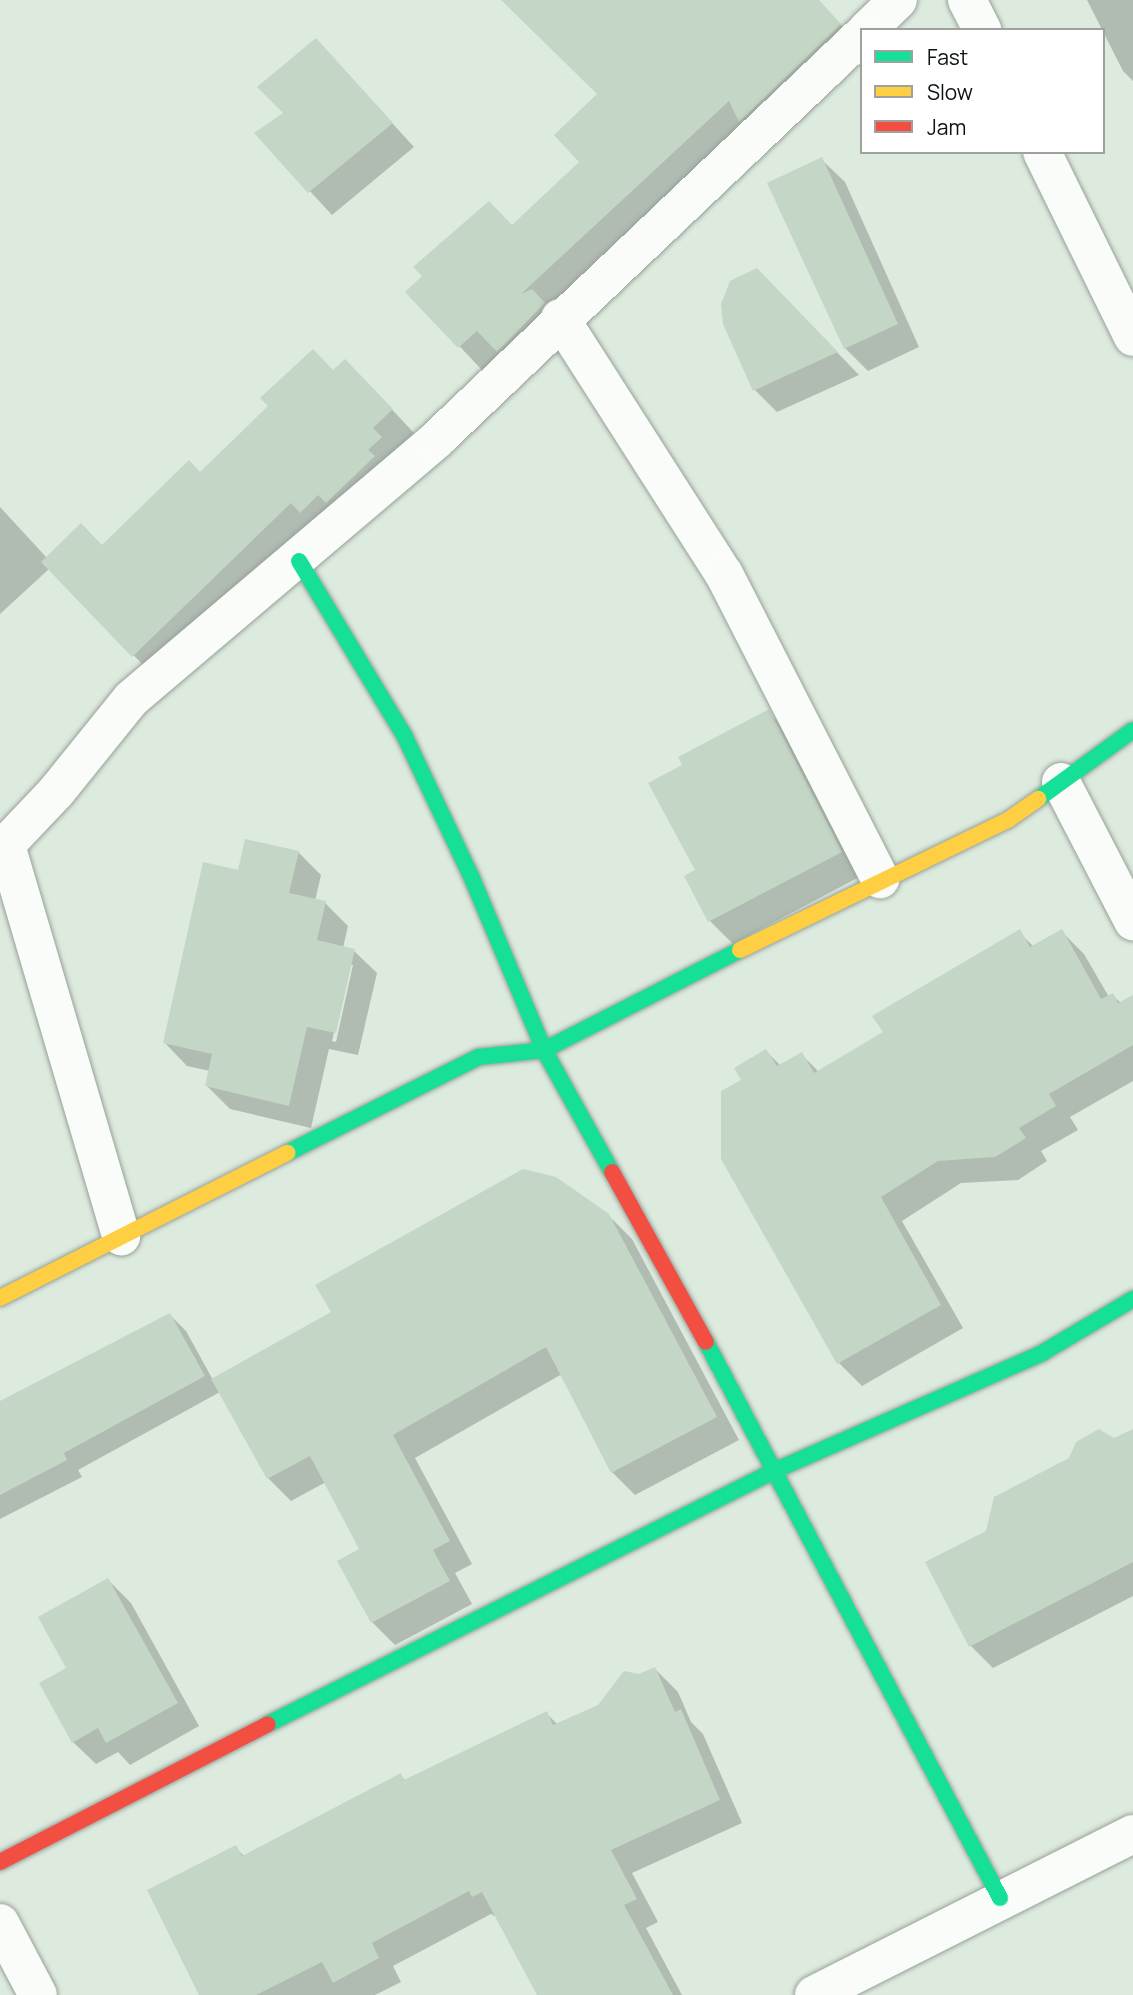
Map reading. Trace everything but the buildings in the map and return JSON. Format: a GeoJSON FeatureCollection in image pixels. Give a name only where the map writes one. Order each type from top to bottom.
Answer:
{"type":"FeatureCollection","features":[{"type":"Feature","properties":{"kind":"street"},"geometry":{"type":"LineString","coordinates":[[869,28],[898,0]]}},
{"type":"Feature","properties":{"kind":"street"},"geometry":{"type":"LineString","coordinates":[[967,0],[981,28]]}},
{"type":"Feature","properties":{"kind":"street"},"geometry":{"type":"LineString","coordinates":[[121,1236],[3,848],[131,699],[299,561],[436,440],[560,318],[860,37]]}},
{"type":"Feature","properties":{"kind":"street"},"geometry":{"type":"LineString","coordinates":[[1043,154],[1133,337]]}},
{"type":"Feature","properties":{"kind":"street"},"geometry":{"type":"LineString","coordinates":[[560,318],[724,574],[880,879]]}},
{"type":"Feature","properties":{"kind":"street"},"geometry":{"type":"LineString","coordinates":[[299,561],[405,737],[471,876],[544,1050],[776,1470],[1000,1898]]}},
{"type":"Feature","properties":{"kind":"street"},"geometry":{"type":"LineString","coordinates":[[0,1298],[480,1057],[544,1050],[880,879],[1008,820],[1133,730]]}},
{"type":"Feature","properties":{"kind":"street"},"geometry":{"type":"LineString","coordinates":[[1060,782],[1133,921]]}},
{"type":"Feature","properties":{"kind":"street"},"geometry":{"type":"LineString","coordinates":[[0,1862],[333,1690],[776,1470],[1042,1353],[1133,1299]]}},
{"type":"Feature","properties":{"kind":"street"},"geometry":{"type":"LineString","coordinates":[[814,1995],[1000,1898],[1133,1833]]}},
{"type":"Feature","properties":{"kind":"street"},"geometry":{"type":"LineString","coordinates":[[0,1923],[38,1995]]}},
{"type":"Feature","properties":{"kind":"traffic: fast"},"geometry":{"type":"LineString","coordinates":[[299,561],[405,737],[471,876],[544,1050],[612,1172]]}},
{"type":"Feature","properties":{"kind":"traffic: fast"},"geometry":{"type":"LineString","coordinates":[[1038,799],[1133,730]]}},
{"type":"Feature","properties":{"kind":"traffic: fast"},"geometry":{"type":"LineString","coordinates":[[287,1153],[479,1057],[544,1050],[740,950]]}},
{"type":"Feature","properties":{"kind":"traffic: fast"},"geometry":{"type":"LineString","coordinates":[[268,1724],[776,1470],[1042,1353],[1133,1299]]}},
{"type":"Feature","properties":{"kind":"traffic: fast"},"geometry":{"type":"LineString","coordinates":[[706,1342],[1000,1898]]}},
{"type":"Feature","properties":{"kind":"traffic: slow"},"geometry":{"type":"LineString","coordinates":[[740,950],[1008,820],[1038,799]]}},
{"type":"Feature","properties":{"kind":"traffic: slow"},"geometry":{"type":"LineString","coordinates":[[0,1298],[287,1153]]}},
{"type":"Feature","properties":{"kind":"traffic: jam"},"geometry":{"type":"LineString","coordinates":[[612,1172],[706,1342]]}},
{"type":"Feature","properties":{"kind":"traffic: jam"},"geometry":{"type":"LineString","coordinates":[[0,1862],[268,1724]]}}]}
